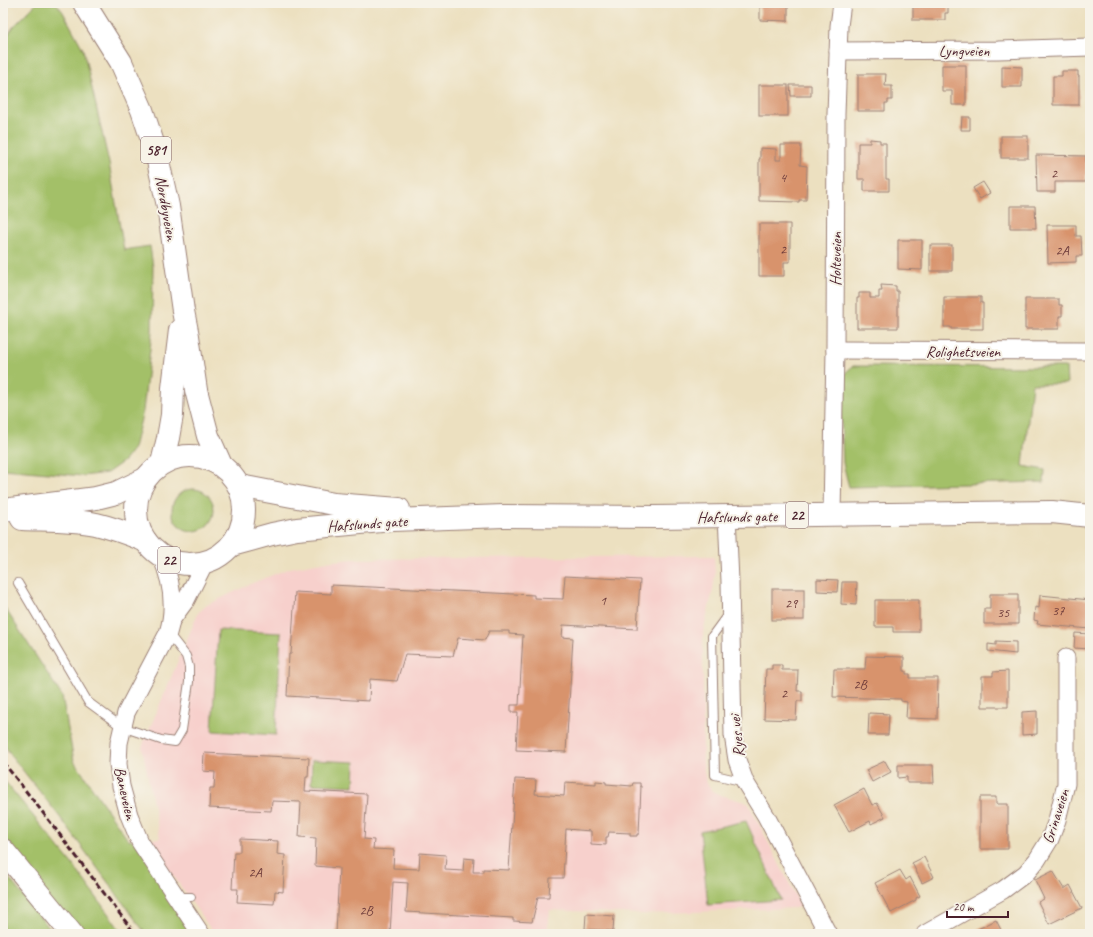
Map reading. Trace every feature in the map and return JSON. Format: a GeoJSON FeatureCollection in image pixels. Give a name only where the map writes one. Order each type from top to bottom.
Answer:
{"type":"FeatureCollection","features":[{"type":"Feature","properties":{"kind":"main road","name":"Nordbyveien"},"geometry":{"type":"LineString","coordinates":[[84,3],[121,62],[142,110],[156,152],[168,206],[183,311],[201,413],[208,436],[221,465]]}},
{"type":"Feature","properties":{"kind":"main road","name":"Nordbyveien"},"geometry":{"type":"LineString","coordinates":[[162,463],[168,438],[183,311]]}},
{"type":"Feature","properties":{"kind":"main road","name":"22"},"geometry":{"type":"LineString","coordinates":[[192,455],[202,457],[221,465],[232,474],[240,486],[243,496],[245,517],[242,527],[232,545],[220,556],[205,562],[194,564],[182,564],[161,556],[150,546],[138,526],[136,510],[138,494],[145,479],[162,463],[171,459],[192,455]]}},
{"type":"Feature","properties":{"kind":"main road","name":"22"},"geometry":{"type":"LineString","coordinates":[[3,510],[96,498],[116,493],[145,479]]}},
{"type":"Feature","properties":{"kind":"main road","name":"Hafslunds gate"},"geometry":{"type":"LineString","coordinates":[[240,486],[334,504],[504,516]]}},
{"type":"Feature","properties":{"kind":"main road","name":"Hafslunds gate"},"geometry":{"type":"LineString","coordinates":[[232,545],[278,532],[332,525],[392,520],[504,516],[655,517],[1052,512],[1090,516]]}},
{"type":"Feature","properties":{"kind":"main road","name":"22"},"geometry":{"type":"LineString","coordinates":[[3,519],[54,520],[95,524],[146,540]]}},
{"type":"Feature","properties":{"kind":"main road"},"geometry":{"type":"LineString","coordinates":[[3,850],[72,934]]}},
{"type":"Feature","properties":{"kind":"street","name":"Holteveien"},"geometry":{"type":"LineString","coordinates":[[832,514],[836,350],[836,114],[838,51],[842,3]]}},
{"type":"Feature","properties":{"kind":"street","name":"Lyngveien"},"geometry":{"type":"LineString","coordinates":[[838,51],[998,50],[1090,47]]}},
{"type":"Feature","properties":{"kind":"street","name":"Rolighetsveien"},"geometry":{"type":"LineString","coordinates":[[836,350],[1090,351]]}},
{"type":"Feature","properties":{"kind":"street","name":"Ryes vei"},"geometry":{"type":"LineString","coordinates":[[727,516],[733,735],[737,760],[745,782],[766,816],[828,934]]}},
{"type":"Feature","properties":{"kind":"street"},"geometry":{"type":"LineString","coordinates":[[161,556],[167,570],[170,583],[170,626]]}},
{"type":"Feature","properties":{"kind":"street","name":"Baneveien"},"geometry":{"type":"LineString","coordinates":[[202,934],[184,897],[140,842],[129,815],[121,786],[118,764],[119,743],[126,713],[170,626],[186,600],[205,562]]}},
{"type":"Feature","properties":{"kind":"street","name":"Grinaveien"},"geometry":{"type":"LineString","coordinates":[[925,934],[1003,890],[1026,873],[1037,860],[1050,839],[1057,820],[1066,784],[1066,658]]}},
{"type":"Feature","properties":{"kind":"lane"},"geometry":{"type":"LineString","coordinates":[[18,583],[88,702],[122,727],[161,740],[175,742],[182,730],[189,682],[189,667],[186,656],[170,626]]}},
{"type":"Feature","properties":{"kind":"lane"},"geometry":{"type":"LineString","coordinates":[[730,610],[712,636],[716,774],[745,782]]}},
{"type":"Feature","properties":{"kind":"shaded area"},"geometry":{"type":"Polygon","coordinates":[[[714,556],[715,575],[713,590],[703,633],[703,763],[705,777],[712,790],[718,794],[748,803],[801,906],[795,908],[642,914],[550,910],[547,934],[214,934],[149,841],[160,838],[142,747],[198,613],[207,605],[255,582],[290,568],[316,563],[353,559],[714,556]]]}},
{"type":"Feature","properties":{"kind":"green space"},"geometry":{"type":"Polygon","coordinates":[[[37,3],[56,3],[63,12],[83,49],[109,163],[124,250],[150,246],[153,267],[152,332],[143,411],[134,448],[124,461],[107,473],[83,476],[3,469],[3,42],[14,26],[37,3]]]}},
{"type":"Feature","properties":{"kind":"green space"},"geometry":{"type":"Polygon","coordinates":[[[853,366],[1066,367],[1067,384],[1032,384],[1023,466],[1045,470],[1044,482],[849,487],[843,463],[840,393],[845,373],[853,366]]]}},
{"type":"Feature","properties":{"kind":"green space"},"geometry":{"type":"Polygon","coordinates":[[[193,489],[208,495],[214,510],[208,525],[193,531],[178,525],[172,510],[178,495],[193,489]]]}},
{"type":"Feature","properties":{"kind":"green space"},"geometry":{"type":"Polygon","coordinates":[[[3,605],[62,696],[74,761],[128,840],[140,842],[201,934],[146,934],[3,743],[3,605]]]}},
{"type":"Feature","properties":{"kind":"green space"},"geometry":{"type":"Polygon","coordinates":[[[218,630],[281,633],[276,735],[212,731],[218,630]]]}},
{"type":"Feature","properties":{"kind":"green space"},"geometry":{"type":"Polygon","coordinates":[[[312,760],[355,762],[354,786],[311,784],[312,760]]]}},
{"type":"Feature","properties":{"kind":"green space"},"geometry":{"type":"Polygon","coordinates":[[[3,779],[73,865],[123,934],[72,934],[3,850],[3,779]]]}},
{"type":"Feature","properties":{"kind":"green space"},"geometry":{"type":"Polygon","coordinates":[[[746,821],[781,900],[708,905],[700,831],[746,821]]]}},
{"type":"Feature","properties":{"kind":"green space"},"geometry":{"type":"Polygon","coordinates":[[[3,871],[54,934],[3,934],[3,871]]]}},
{"type":"Feature","properties":{"kind":"building"},"geometry":{"type":"Polygon","coordinates":[[[760,3],[788,3],[788,21],[760,20],[760,3]]]}},
{"type":"Feature","properties":{"kind":"building"},"geometry":{"type":"Polygon","coordinates":[[[913,3],[948,3],[948,13],[945,13],[945,20],[913,20],[913,3]]]}},
{"type":"Feature","properties":{"kind":"building"},"geometry":{"type":"Polygon","coordinates":[[[942,65],[966,65],[966,105],[952,105],[952,91],[942,91],[942,65]]]}},
{"type":"Feature","properties":{"kind":"building"},"geometry":{"type":"Polygon","coordinates":[[[1002,66],[1022,67],[1022,87],[1002,87],[1002,66]]]}},
{"type":"Feature","properties":{"kind":"building"},"geometry":{"type":"Polygon","coordinates":[[[1062,71],[1078,71],[1079,105],[1053,105],[1053,76],[1062,76],[1062,71]]]}},
{"type":"Feature","properties":{"kind":"building"},"geometry":{"type":"Polygon","coordinates":[[[858,74],[886,74],[885,86],[892,86],[892,100],[888,100],[888,103],[885,103],[885,111],[858,111],[858,74]]]}},
{"type":"Feature","properties":{"kind":"building"},"geometry":{"type":"Polygon","coordinates":[[[759,85],[788,85],[788,116],[759,116],[759,85]]]}},
{"type":"Feature","properties":{"kind":"building"},"geometry":{"type":"Polygon","coordinates":[[[790,85],[811,85],[811,96],[791,96],[790,85]]]}},
{"type":"Feature","properties":{"kind":"building"},"geometry":{"type":"Polygon","coordinates":[[[962,117],[970,117],[970,130],[961,130],[962,117]]]}},
{"type":"Feature","properties":{"kind":"building"},"geometry":{"type":"Polygon","coordinates":[[[1001,136],[1028,136],[1028,158],[1001,158],[1001,136]]]}},
{"type":"Feature","properties":{"kind":"building"},"geometry":{"type":"Polygon","coordinates":[[[870,139],[880,140],[880,143],[886,143],[886,179],[889,179],[889,191],[864,191],[864,179],[858,179],[858,143],[870,143],[870,139]]]}},
{"type":"Feature","properties":{"kind":"building"},"geometry":{"type":"Polygon","coordinates":[[[781,145],[801,145],[800,165],[807,166],[806,200],[799,200],[799,202],[759,201],[760,148],[776,149],[776,160],[781,160],[781,145]]]}},
{"type":"Feature","properties":{"kind":"building"},"geometry":{"type":"Polygon","coordinates":[[[1036,155],[1086,156],[1086,182],[1055,182],[1055,192],[1037,192],[1036,155]]]}},
{"type":"Feature","properties":{"kind":"building"},"geometry":{"type":"Polygon","coordinates":[[[983,182],[990,193],[980,199],[973,188],[983,182]]]}},
{"type":"Feature","properties":{"kind":"building"},"geometry":{"type":"Polygon","coordinates":[[[1010,206],[1035,206],[1036,228],[1010,228],[1010,206]]]}},
{"type":"Feature","properties":{"kind":"building"},"geometry":{"type":"Polygon","coordinates":[[[759,224],[790,224],[790,262],[784,262],[784,276],[759,276],[759,224]]]}},
{"type":"Feature","properties":{"kind":"building"},"geometry":{"type":"Polygon","coordinates":[[[1047,225],[1076,225],[1076,236],[1081,236],[1082,256],[1076,256],[1076,262],[1048,263],[1047,225]]]}},
{"type":"Feature","properties":{"kind":"building"},"geometry":{"type":"Polygon","coordinates":[[[898,240],[922,240],[922,270],[898,269],[898,240]]]}},
{"type":"Feature","properties":{"kind":"building"},"geometry":{"type":"Polygon","coordinates":[[[930,245],[952,245],[952,271],[930,271],[930,245]]]}},
{"type":"Feature","properties":{"kind":"building"},"geometry":{"type":"Polygon","coordinates":[[[881,285],[896,286],[896,291],[898,291],[898,328],[857,328],[857,298],[859,298],[859,293],[870,293],[870,298],[879,298],[879,291],[882,291],[881,285]]]}},
{"type":"Feature","properties":{"kind":"building"},"geometry":{"type":"Polygon","coordinates":[[[944,297],[981,297],[981,303],[983,303],[983,329],[951,329],[951,327],[944,327],[944,297]]]}},
{"type":"Feature","properties":{"kind":"building"},"geometry":{"type":"Polygon","coordinates":[[[1025,299],[1059,299],[1059,305],[1062,305],[1062,316],[1059,316],[1059,329],[1025,329],[1025,299]]]}},
{"type":"Feature","properties":{"kind":"building"},"geometry":{"type":"Polygon","coordinates":[[[565,576],[640,580],[637,629],[563,625],[562,637],[573,638],[566,752],[516,750],[518,712],[511,712],[511,705],[519,705],[523,635],[509,634],[509,631],[489,631],[485,640],[458,638],[453,656],[405,654],[397,681],[370,679],[369,701],[287,696],[289,654],[291,654],[295,592],[331,594],[331,585],[534,595],[534,598],[563,599],[565,576]]]}},
{"type":"Feature","properties":{"kind":"building"},"geometry":{"type":"Polygon","coordinates":[[[817,579],[838,580],[837,592],[817,591],[817,579]]]}},
{"type":"Feature","properties":{"kind":"building"},"geometry":{"type":"Polygon","coordinates":[[[842,582],[857,582],[856,605],[841,604],[842,582]]]}},
{"type":"Feature","properties":{"kind":"building"},"geometry":{"type":"Polygon","coordinates":[[[772,589],[804,589],[804,620],[772,620],[772,589]]]}},
{"type":"Feature","properties":{"kind":"building"},"geometry":{"type":"Polygon","coordinates":[[[990,594],[1018,594],[1018,624],[984,624],[984,609],[990,609],[990,594]]]}},
{"type":"Feature","properties":{"kind":"building"},"geometry":{"type":"Polygon","coordinates":[[[1040,595],[1090,600],[1090,629],[1037,624],[1038,621],[1034,620],[1035,607],[1039,608],[1040,595]]]}},
{"type":"Feature","properties":{"kind":"building"},"geometry":{"type":"Polygon","coordinates":[[[875,600],[919,600],[919,632],[893,632],[893,627],[875,627],[875,600]]]}},
{"type":"Feature","properties":{"kind":"building"},"geometry":{"type":"Polygon","coordinates":[[[1075,633],[1090,634],[1090,649],[1074,648],[1075,633]]]}},
{"type":"Feature","properties":{"kind":"building"},"geometry":{"type":"Polygon","coordinates":[[[996,641],[1016,642],[1016,654],[988,651],[988,644],[996,645],[996,641]]]}},
{"type":"Feature","properties":{"kind":"building"},"geometry":{"type":"Polygon","coordinates":[[[866,656],[904,657],[904,671],[906,671],[906,674],[910,674],[910,678],[938,678],[937,719],[906,718],[907,702],[901,701],[901,699],[833,697],[834,669],[865,669],[866,656]]]}},
{"type":"Feature","properties":{"kind":"building"},"geometry":{"type":"Polygon","coordinates":[[[772,665],[782,665],[782,670],[798,670],[797,691],[802,691],[802,701],[797,701],[796,720],[764,719],[766,669],[772,669],[772,665]]]}},
{"type":"Feature","properties":{"kind":"building"},"geometry":{"type":"Polygon","coordinates":[[[1008,671],[1008,707],[982,707],[982,676],[993,676],[993,672],[1008,671]]]}},
{"type":"Feature","properties":{"kind":"building"},"geometry":{"type":"Polygon","coordinates":[[[1037,711],[1037,734],[1022,735],[1022,712],[1037,711]]]}},
{"type":"Feature","properties":{"kind":"building"},"geometry":{"type":"Polygon","coordinates":[[[869,713],[889,714],[888,735],[868,735],[869,713]]]}},
{"type":"Feature","properties":{"kind":"building"},"geometry":{"type":"Polygon","coordinates":[[[204,753],[309,758],[308,777],[306,777],[305,791],[367,794],[364,839],[374,840],[373,849],[394,850],[393,868],[419,869],[420,853],[446,855],[445,870],[463,871],[464,858],[474,859],[473,872],[483,872],[483,869],[509,870],[515,779],[536,780],[535,794],[564,796],[565,782],[596,784],[596,781],[606,782],[606,784],[632,786],[633,783],[640,783],[639,834],[637,834],[637,836],[630,836],[630,833],[609,832],[608,837],[606,837],[606,845],[591,844],[591,831],[566,829],[563,878],[550,878],[549,897],[538,897],[532,922],[513,921],[513,918],[406,912],[408,883],[393,882],[390,934],[336,934],[339,868],[315,866],[316,838],[299,837],[301,802],[272,801],[271,811],[209,808],[210,788],[214,788],[215,772],[203,771],[204,753]]]}},
{"type":"Feature","properties":{"kind":"building"},"geometry":{"type":"Polygon","coordinates":[[[885,761],[891,772],[872,782],[866,770],[885,761]]]}},
{"type":"Feature","properties":{"kind":"building"},"geometry":{"type":"Polygon","coordinates":[[[898,765],[933,765],[934,783],[907,783],[907,777],[898,778],[898,765]]]}},
{"type":"Feature","properties":{"kind":"building"},"geometry":{"type":"Polygon","coordinates":[[[864,789],[872,805],[877,803],[885,817],[871,824],[870,821],[849,832],[834,805],[864,789]]]}},
{"type":"Feature","properties":{"kind":"building"},"geometry":{"type":"Polygon","coordinates":[[[980,797],[996,797],[996,804],[1008,804],[1008,849],[980,849],[980,797]]]}},
{"type":"Feature","properties":{"kind":"building"},"geometry":{"type":"Polygon","coordinates":[[[240,839],[278,841],[277,854],[285,855],[283,892],[275,891],[274,904],[237,902],[238,889],[232,889],[234,852],[240,852],[240,839]]]}},
{"type":"Feature","properties":{"kind":"building"},"geometry":{"type":"Polygon","coordinates":[[[924,857],[934,877],[922,883],[912,863],[924,857]]]}},
{"type":"Feature","properties":{"kind":"building"},"geometry":{"type":"Polygon","coordinates":[[[900,870],[906,880],[910,877],[920,896],[916,898],[916,900],[891,913],[875,883],[900,870]]]}},
{"type":"Feature","properties":{"kind":"building"},"geometry":{"type":"Polygon","coordinates":[[[1053,871],[1064,889],[1070,885],[1082,908],[1049,924],[1038,902],[1044,899],[1035,880],[1053,871]]]}},
{"type":"Feature","properties":{"kind":"building"},"geometry":{"type":"Polygon","coordinates":[[[586,914],[614,916],[613,931],[585,929],[586,914]]]}},
{"type":"Feature","properties":{"kind":"building"},"geometry":{"type":"Polygon","coordinates":[[[996,920],[1003,934],[980,934],[978,929],[996,920]]]}},
{"type":"Feature","properties":{"kind":"railway"},"geometry":{"type":"LineString","coordinates":[[3,762],[135,934]]}}]}
